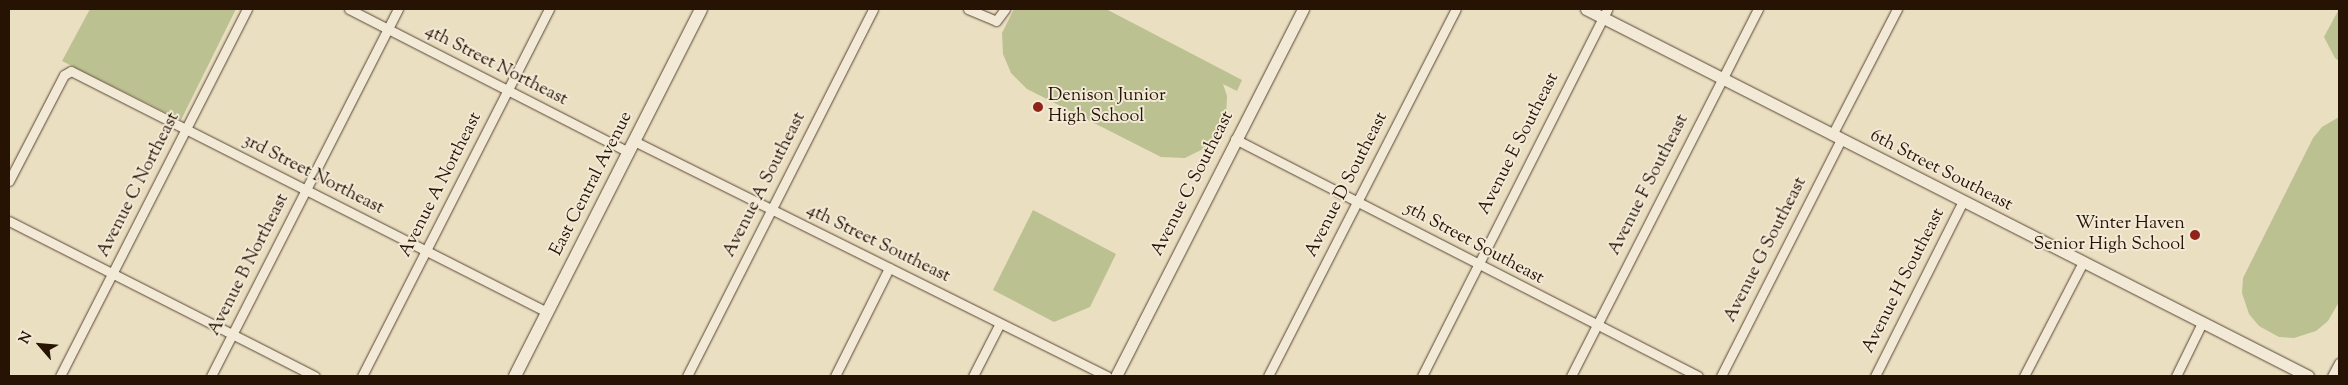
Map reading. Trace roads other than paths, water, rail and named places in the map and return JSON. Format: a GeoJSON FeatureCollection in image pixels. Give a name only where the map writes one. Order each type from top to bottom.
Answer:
{"type":"FeatureCollection","features":[{"type":"Feature","properties":{"kind":"main road","name":"East Central Avenue"},"geometry":{"type":"LineString","coordinates":[[515,376],[702,9]]}},
{"type":"Feature","properties":{"kind":"street","name":"Avenue C Northeast"},"geometry":{"type":"LineString","coordinates":[[60,376],[247,9]]}},
{"type":"Feature","properties":{"kind":"street","name":"4th Street Northeast"},"geometry":{"type":"LineString","coordinates":[[349,9],[507,90],[631,147]]}},
{"type":"Feature","properties":{"kind":"street","name":"Avenue B Northeast"},"geometry":{"type":"LineString","coordinates":[[211,376],[398,9]]}},
{"type":"Feature","properties":{"kind":"street","name":"Avenue A Northeast"},"geometry":{"type":"LineString","coordinates":[[362,376],[549,9]]}},
{"type":"Feature","properties":{"kind":"street","name":"Avenue A Southeast"},"geometry":{"type":"LineString","coordinates":[[686,376],[873,9]]}},
{"type":"Feature","properties":{"kind":"street"},"geometry":{"type":"LineString","coordinates":[[968,9],[996,21],[1005,9]]}},
{"type":"Feature","properties":{"kind":"street","name":"Avenue C Southeast"},"geometry":{"type":"LineString","coordinates":[[1116,376],[1235,139],[1303,9]]}},
{"type":"Feature","properties":{"kind":"street","name":"Avenue D Southeast"},"geometry":{"type":"LineString","coordinates":[[1268,376],[1356,200],[1456,9]]}},
{"type":"Feature","properties":{"kind":"street","name":"6th Street Southeast"},"geometry":{"type":"LineString","coordinates":[[1586,9],[1605,13],[1722,78],[2308,376]]}},
{"type":"Feature","properties":{"kind":"street","name":"Avenue F Southeast"},"geometry":{"type":"LineString","coordinates":[[1571,376],[1758,9]]}},
{"type":"Feature","properties":{"kind":"street","name":"Avenue G Southeast"},"geometry":{"type":"LineString","coordinates":[[1720,376],[1837,137],[1896,9]]}},
{"type":"Feature","properties":{"kind":"street","name":"Avenue E Southeast"},"geometry":{"type":"LineString","coordinates":[[1422,376],[1605,13]]}},
{"type":"Feature","properties":{"kind":"street","name":"3rd Street Northeast"},"geometry":{"type":"LineString","coordinates":[[13,164],[64,75],[71,71],[547,312]]}},
{"type":"Feature","properties":{"kind":"street","name":"5th Street Southeast"},"geometry":{"type":"LineString","coordinates":[[1235,139],[1596,326],[1698,376]]}},
{"type":"Feature","properties":{"kind":"street","name":"4th Street Southeast"},"geometry":{"type":"LineString","coordinates":[[631,147],[771,209],[1108,376]]}},
{"type":"Feature","properties":{"kind":"street"},"geometry":{"type":"LineString","coordinates":[[9,181],[13,164]]}},
{"type":"Feature","properties":{"kind":"street","name":"Avenue H Southeast"},"geometry":{"type":"LineString","coordinates":[[1875,376],[1963,201]]}},
{"type":"Feature","properties":{"kind":"street"},"geometry":{"type":"LineString","coordinates":[[9,221],[315,376]]}},
{"type":"Feature","properties":{"kind":"street"},"geometry":{"type":"LineString","coordinates":[[2024,376],[2083,262]]}},
{"type":"Feature","properties":{"kind":"street"},"geometry":{"type":"LineString","coordinates":[[834,376],[888,268]]}},
{"type":"Feature","properties":{"kind":"street"},"geometry":{"type":"LineString","coordinates":[[973,376],[1000,323]]}},
{"type":"Feature","properties":{"kind":"street"},"geometry":{"type":"LineString","coordinates":[[2176,376],[2202,323]]}},
{"type":"Feature","properties":{"kind":"street"},"geometry":{"type":"LineString","coordinates":[[2332,376],[2339,363]]}},
{"type":"Feature","properties":{"kind":"place","name":"Denison Junior High School"},"geometry":{"type":"Point","coordinates":[1038,107]}},
{"type":"Feature","properties":{"kind":"place","name":"Winter Haven Senior High School"},"geometry":{"type":"Point","coordinates":[2195,235]}}]}
